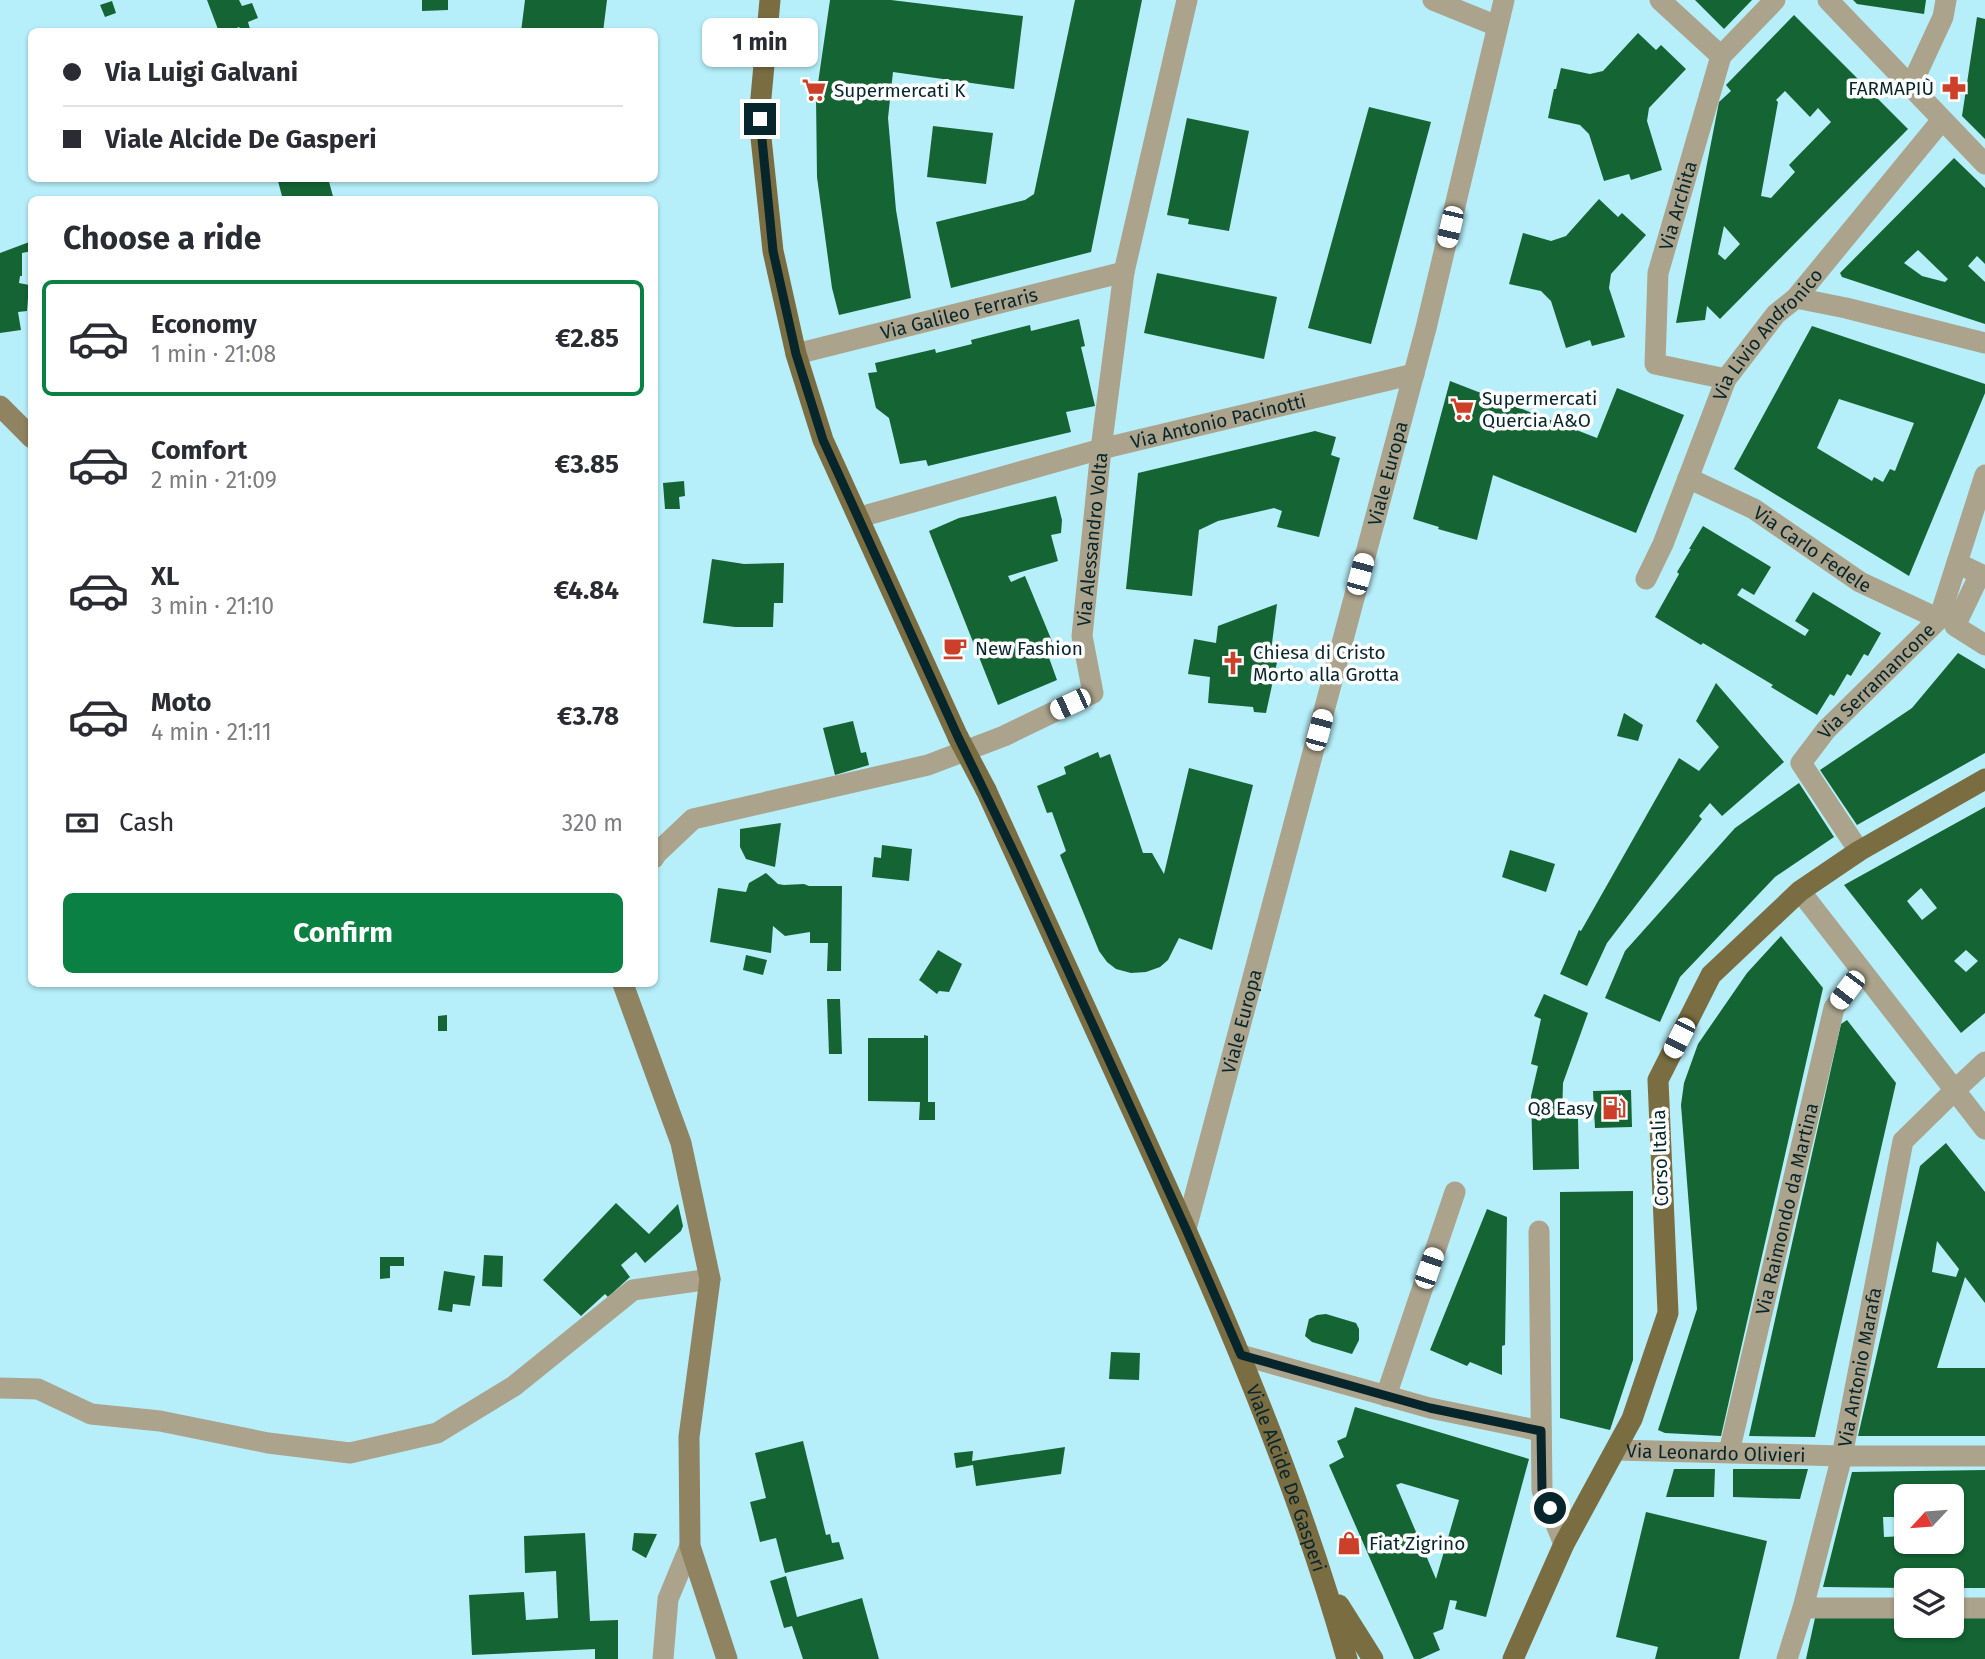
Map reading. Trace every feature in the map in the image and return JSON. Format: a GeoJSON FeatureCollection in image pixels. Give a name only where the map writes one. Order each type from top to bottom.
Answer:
{"type":"FeatureCollection","features":[{"type":"Feature","properties":{"kind":"main road","name":"Viale Alcide De Gasperi"},"geometry":{"type":"LineString","coordinates":[[770,0],[760,119],[773,251],[796,354],[823,440],[958,737],[986,790],[1241,1355],[1327,1586],[1347,1659]]}},
{"type":"Feature","properties":{"kind":"main road"},"geometry":{"type":"LineString","coordinates":[[0,406],[28,434]]}},
{"type":"Feature","properties":{"kind":"main road","name":"Corso Italia"},"geometry":{"type":"LineString","coordinates":[[1513,1659],[1564,1544],[1632,1419],[1668,1313],[1658,1080],[1711,975],[1800,891],[1859,851],[1985,779]]}},
{"type":"Feature","properties":{"kind":"main road"},"geometry":{"type":"LineString","coordinates":[[624,987],[681,1143],[710,1279],[689,1437],[690,1546],[727,1659]]}},
{"type":"Feature","properties":{"kind":"main road","name":"Viale Alcide De Gasperi"},"geometry":{"type":"LineString","coordinates":[[1327,1586],[1373,1659]]}},
{"type":"Feature","properties":{"kind":"street","name":"Via Alessandro Volta"},"geometry":{"type":"LineString","coordinates":[[658,851],[693,819],[928,765],[1004,736],[1093,694],[1082,636],[1101,449],[1124,272],[1187,0]]}},
{"type":"Feature","properties":{"kind":"street"},"geometry":{"type":"LineString","coordinates":[[1433,0],[1497,26]]}},
{"type":"Feature","properties":{"kind":"street","name":"Viale Europa"},"geometry":{"type":"LineString","coordinates":[[1186,1229],[1414,374],[1504,0]]}},
{"type":"Feature","properties":{"kind":"street"},"geometry":{"type":"LineString","coordinates":[[1660,0],[1721,56]]}},
{"type":"Feature","properties":{"kind":"street","name":"Via Archita"},"geometry":{"type":"LineString","coordinates":[[1726,379],[1655,364],[1658,273],[1721,56],[1775,0]]}},
{"type":"Feature","properties":{"kind":"street"},"geometry":{"type":"LineString","coordinates":[[1828,0],[1985,163]]}},
{"type":"Feature","properties":{"kind":"street"},"geometry":{"type":"LineString","coordinates":[[1911,86],[1943,17],[1946,0]]}},
{"type":"Feature","properties":{"kind":"street","name":"Via Livio Andronico"},"geometry":{"type":"LineString","coordinates":[[1646,579],[1663,544],[1726,379],[1776,314],[1796,298],[1942,120]]}},
{"type":"Feature","properties":{"kind":"street","name":"Via Galileo Ferraris"},"geometry":{"type":"LineString","coordinates":[[796,354],[1124,272]]}},
{"type":"Feature","properties":{"kind":"street"},"geometry":{"type":"LineString","coordinates":[[1796,298],[1846,308],[1985,344]]}},
{"type":"Feature","properties":{"kind":"street","name":"Via Antonio Pacinotti"},"geometry":{"type":"LineString","coordinates":[[860,517],[1101,449],[1414,374]]}},
{"type":"Feature","properties":{"kind":"street","name":"Via Serramancone"},"geometry":{"type":"LineString","coordinates":[[1859,851],[1801,764],[1826,730],[1939,619],[1957,563],[1978,517],[1985,475]]}},
{"type":"Feature","properties":{"kind":"street","name":"Via Carlo Fedele"},"geometry":{"type":"LineString","coordinates":[[1688,478],[1754,509],[1860,582],[1939,619]]}},
{"type":"Feature","properties":{"kind":"street"},"geometry":{"type":"LineString","coordinates":[[1957,563],[1980,574],[1955,626],[1985,645]]}},
{"type":"Feature","properties":{"kind":"street"},"geometry":{"type":"LineString","coordinates":[[1800,891],[1985,1129]]}},
{"type":"Feature","properties":{"kind":"street","name":"Via Raimondo da Martina"},"geometry":{"type":"LineString","coordinates":[[1729,1452],[1834,1008],[1861,972]]}},
{"type":"Feature","properties":{"kind":"street","name":"Via Antonio Marafa"},"geometry":{"type":"LineString","coordinates":[[1787,1659],[1803,1608],[1842,1456],[1903,1142],[1985,1062]]}},
{"type":"Feature","properties":{"kind":"street"},"geometry":{"type":"LineString","coordinates":[[1385,1396],[1455,1192]]}},
{"type":"Feature","properties":{"kind":"street"},"geometry":{"type":"LineString","coordinates":[[1539,1231],[1542,1490],[1564,1544]]}},
{"type":"Feature","properties":{"kind":"street"},"geometry":{"type":"LineString","coordinates":[[0,1388],[38,1389],[91,1413],[160,1421],[268,1443],[351,1453],[437,1433],[514,1385],[633,1290],[710,1279]]}},
{"type":"Feature","properties":{"kind":"street"},"geometry":{"type":"LineString","coordinates":[[1241,1355],[1430,1408],[1541,1431]]}},
{"type":"Feature","properties":{"kind":"street","name":"Via Leonardo Olivieri"},"geometry":{"type":"LineString","coordinates":[[1616,1450],[1842,1456],[1985,1456]]}},
{"type":"Feature","properties":{"kind":"street"},"geometry":{"type":"LineString","coordinates":[[663,1659],[668,1599],[690,1546]]}},
{"type":"Feature","properties":{"kind":"street"},"geometry":{"type":"LineString","coordinates":[[1803,1608],[1894,1608]]}},
{"type":"Feature","properties":{"kind":"street"},"geometry":{"type":"LineString","coordinates":[[1964,1608],[1985,1608]]}},
{"type":"Feature","properties":{"kind":"building"},"geometry":{"type":"Polygon","coordinates":[[[207,0],[239,0],[242,6],[252,3],[258,18],[248,22],[250,28],[218,28],[207,0]]]}},
{"type":"Feature","properties":{"kind":"building"},"geometry":{"type":"Polygon","coordinates":[[[422,0],[448,0],[448,10],[422,11],[422,0]]]}},
{"type":"Feature","properties":{"kind":"building"},"geometry":{"type":"Polygon","coordinates":[[[525,0],[607,0],[604,28],[522,28],[525,0]]]}},
{"type":"Feature","properties":{"kind":"building"},"geometry":{"type":"Polygon","coordinates":[[[830,0],[891,0],[1023,16],[1014,89],[893,72],[888,118],[896,210],[911,298],[839,315],[832,288],[817,177],[816,97],[830,0]]]}},
{"type":"Feature","properties":{"kind":"building"},"geometry":{"type":"Polygon","coordinates":[[[1075,0],[1142,0],[1091,252],[951,288],[936,222],[1025,200],[1034,194],[1075,0]]]}},
{"type":"Feature","properties":{"kind":"building"},"geometry":{"type":"Polygon","coordinates":[[[1695,0],[1752,0],[1724,29],[1695,0]]]}},
{"type":"Feature","properties":{"kind":"building"},"geometry":{"type":"Polygon","coordinates":[[[1853,0],[1926,0],[1924,14],[1857,4],[1853,0]]]}},
{"type":"Feature","properties":{"kind":"building"},"geometry":{"type":"Polygon","coordinates":[[[112,1],[116,13],[105,17],[100,5],[112,1]]]}},
{"type":"Feature","properties":{"kind":"building"},"geometry":{"type":"Polygon","coordinates":[[[1794,15],[1908,129],[1720,319],[1707,306],[1705,320],[1676,323],[1719,102],[1731,91],[1726,85],[1794,15]],[[1785,91],[1776,100],[1778,102],[1761,196],[1771,198],[1795,172],[1789,165],[1831,122],[1818,108],[1810,117],[1785,91]],[[1724,226],[1718,254],[1725,260],[1740,244],[1724,226]]]}},
{"type":"Feature","properties":{"kind":"building"},"geometry":{"type":"Polygon","coordinates":[[[1977,17],[1985,19],[1985,139],[1962,116],[1977,17]]]}},
{"type":"Feature","properties":{"kind":"building"},"geometry":{"type":"Polygon","coordinates":[[[1638,33],[1656,50],[1661,45],[1686,69],[1649,108],[1647,121],[1662,170],[1631,180],[1629,174],[1604,181],[1589,134],[1580,125],[1548,118],[1554,89],[1561,68],[1590,74],[1603,71],[1638,33]]]}},
{"type":"Feature","properties":{"kind":"building"},"geometry":{"type":"Polygon","coordinates":[[[1369,107],[1431,122],[1371,344],[1308,328],[1369,107]]]}},
{"type":"Feature","properties":{"kind":"building"},"geometry":{"type":"Polygon","coordinates":[[[1187,118],[1249,131],[1229,231],[1188,224],[1189,219],[1167,215],[1187,118]]]}},
{"type":"Feature","properties":{"kind":"building"},"geometry":{"type":"Polygon","coordinates":[[[933,126],[993,133],[986,184],[927,177],[933,126]]]}},
{"type":"Feature","properties":{"kind":"building"},"geometry":{"type":"Polygon","coordinates":[[[1954,158],[1985,188],[1985,264],[1977,256],[1968,266],[1985,282],[1985,324],[1842,277],[1840,273],[1954,158]],[[1918,250],[1904,263],[1922,276],[1945,282],[1948,279],[1918,250]]]}},
{"type":"Feature","properties":{"kind":"building"},"geometry":{"type":"Polygon","coordinates":[[[278,182],[329,182],[333,196],[282,196],[278,182]]]}},
{"type":"Feature","properties":{"kind":"building"},"geometry":{"type":"Polygon","coordinates":[[[1599,199],[1618,217],[1622,213],[1646,235],[1611,274],[1609,288],[1625,337],[1592,346],[1590,340],[1566,348],[1551,301],[1541,291],[1509,284],[1523,233],[1551,241],[1566,236],[1599,199]]]}},
{"type":"Feature","properties":{"kind":"building"},"geometry":{"type":"Polygon","coordinates":[[[28,242],[28,252],[22,253],[22,276],[19,283],[28,285],[27,311],[18,312],[21,330],[0,333],[0,253],[28,242]]]}},
{"type":"Feature","properties":{"kind":"building"},"geometry":{"type":"Polygon","coordinates":[[[1157,273],[1277,297],[1264,359],[1144,333],[1157,273]]]}},
{"type":"Feature","properties":{"kind":"building"},"geometry":{"type":"Polygon","coordinates":[[[1079,319],[1085,346],[1081,347],[1095,406],[1066,412],[1071,432],[928,466],[926,460],[900,464],[889,418],[876,408],[875,404],[868,373],[877,372],[875,363],[935,349],[936,353],[972,344],[971,340],[1030,325],[1031,331],[1079,319]]]}},
{"type":"Feature","properties":{"kind":"building"},"geometry":{"type":"Polygon","coordinates":[[[1812,326],[1985,384],[1985,393],[1909,576],[1734,469],[1812,326]],[[1839,399],[1817,448],[1872,481],[1874,477],[1883,482],[1890,469],[1895,471],[1914,423],[1839,399]]]}},
{"type":"Feature","properties":{"kind":"building"},"geometry":{"type":"Polygon","coordinates":[[[1450,381],[1597,438],[1617,388],[1684,415],[1636,533],[1493,475],[1477,540],[1413,519],[1450,381]]]}},
{"type":"Feature","properties":{"kind":"building"},"geometry":{"type":"Polygon","coordinates":[[[1315,431],[1336,437],[1331,455],[1340,458],[1319,537],[1277,527],[1282,511],[1274,508],[1218,521],[1199,530],[1192,596],[1126,589],[1138,473],[1315,431]]]}},
{"type":"Feature","properties":{"kind":"building"},"geometry":{"type":"Polygon","coordinates":[[[684,481],[685,496],[679,497],[680,509],[665,509],[663,483],[684,481]]]}},
{"type":"Feature","properties":{"kind":"building"},"geometry":{"type":"Polygon","coordinates":[[[1056,496],[1062,520],[1061,533],[1051,535],[1058,561],[1008,576],[1011,582],[1025,576],[1056,651],[1048,655],[1057,680],[998,705],[929,531],[959,518],[1056,496]]]}},
{"type":"Feature","properties":{"kind":"building"},"geometry":{"type":"Polygon","coordinates":[[[1703,526],[1771,567],[1754,595],[1742,588],[1737,595],[1805,636],[1809,630],[1795,621],[1813,592],[1881,633],[1868,656],[1864,654],[1851,676],[1847,674],[1834,696],[1830,694],[1817,715],[1771,687],[1773,685],[1655,617],[1703,526]]]}},
{"type":"Feature","properties":{"kind":"building"},"geometry":{"type":"Polygon","coordinates":[[[712,559],[744,564],[784,563],[783,603],[774,603],[773,627],[735,627],[703,623],[712,559]]]}},
{"type":"Feature","properties":{"kind":"building","name":"Chiesa di Cristo Morto alla Grotta"},"geometry":{"type":"Polygon","coordinates":[[[1277,604],[1271,651],[1279,653],[1266,713],[1254,712],[1253,707],[1208,703],[1210,677],[1188,674],[1194,639],[1216,643],[1218,626],[1277,604]]]}},
{"type":"Feature","properties":{"kind":"building"},"geometry":{"type":"Polygon","coordinates":[[[1958,653],[1985,669],[1985,753],[1857,825],[1820,770],[1912,708],[1958,653]]]}},
{"type":"Feature","properties":{"kind":"building"},"geometry":{"type":"Polygon","coordinates":[[[1716,683],[1784,762],[1722,816],[1710,803],[1699,816],[1702,819],[1607,943],[1587,986],[1560,974],[1579,930],[1581,931],[1679,758],[1699,771],[1719,747],[1696,721],[1716,683]]]}},
{"type":"Feature","properties":{"kind":"building"},"geometry":{"type":"Polygon","coordinates":[[[1624,713],[1643,725],[1638,741],[1617,736],[1624,713]]]}},
{"type":"Feature","properties":{"kind":"building"},"geometry":{"type":"Polygon","coordinates":[[[853,721],[861,753],[866,752],[869,765],[835,775],[823,728],[853,721]]]}},
{"type":"Feature","properties":{"kind":"building"},"geometry":{"type":"Polygon","coordinates":[[[1098,752],[1100,758],[1110,754],[1143,853],[1152,853],[1164,874],[1189,768],[1253,785],[1212,950],[1179,938],[1168,960],[1160,967],[1131,973],[1116,969],[1099,951],[1060,855],[1066,851],[1052,812],[1047,813],[1037,786],[1066,774],[1064,767],[1098,752]]]}},
{"type":"Feature","properties":{"kind":"building"},"geometry":{"type":"Polygon","coordinates":[[[1799,783],[1834,837],[1775,877],[1680,977],[1660,1022],[1605,998],[1625,951],[1735,828],[1799,783]]]}},
{"type":"Feature","properties":{"kind":"building"},"geometry":{"type":"Polygon","coordinates":[[[1985,807],[1985,1013],[1961,1033],[1844,885],[1985,807]],[[1921,888],[1907,901],[1922,920],[1937,908],[1921,888]],[[1966,950],[1954,961],[1966,972],[1978,961],[1966,950]]]}},
{"type":"Feature","properties":{"kind":"building"},"geometry":{"type":"Polygon","coordinates":[[[781,823],[775,867],[746,859],[740,847],[740,829],[781,823]]]}},
{"type":"Feature","properties":{"kind":"building"},"geometry":{"type":"Polygon","coordinates":[[[882,845],[912,849],[909,881],[872,877],[874,857],[881,858],[882,845]]]}},
{"type":"Feature","properties":{"kind":"building"},"geometry":{"type":"Polygon","coordinates":[[[1510,850],[1555,864],[1546,892],[1502,877],[1510,850]]]}},
{"type":"Feature","properties":{"kind":"building"},"geometry":{"type":"Polygon","coordinates":[[[766,873],[778,884],[842,886],[841,971],[827,971],[828,943],[810,943],[810,932],[785,936],[773,926],[771,953],[710,942],[718,888],[746,892],[749,883],[766,873]]]}},
{"type":"Feature","properties":{"kind":"building"},"geometry":{"type":"Polygon","coordinates":[[[1781,936],[1823,988],[1721,1436],[1665,1433],[1658,1430],[1697,1309],[1681,1105],[1684,1083],[1698,1044],[1747,973],[1781,936]]]}},
{"type":"Feature","properties":{"kind":"building"},"geometry":{"type":"Polygon","coordinates":[[[938,950],[962,964],[949,992],[939,991],[937,994],[919,980],[938,950]]]}},
{"type":"Feature","properties":{"kind":"building"},"geometry":{"type":"Polygon","coordinates":[[[746,955],[767,960],[763,975],[743,970],[746,955]]]}},
{"type":"Feature","properties":{"kind":"building"},"geometry":{"type":"Polygon","coordinates":[[[1544,994],[1588,1013],[1563,1083],[1562,1118],[1578,1119],[1579,1169],[1533,1170],[1531,1096],[1538,1066],[1531,1064],[1541,1019],[1534,1016],[1544,994]]]}},
{"type":"Feature","properties":{"kind":"building"},"geometry":{"type":"Polygon","coordinates":[[[827,999],[840,999],[842,1054],[829,1054],[827,999]]]}},
{"type":"Feature","properties":{"kind":"building"},"geometry":{"type":"Polygon","coordinates":[[[447,1015],[447,1031],[438,1031],[438,1016],[447,1015]]]}},
{"type":"Feature","properties":{"kind":"building"},"geometry":{"type":"Polygon","coordinates":[[[1847,1020],[1896,1083],[1815,1437],[1749,1436],[1841,1024],[1847,1020]]]}},
{"type":"Feature","properties":{"kind":"building"},"geometry":{"type":"Polygon","coordinates":[[[924,1035],[928,1036],[928,1102],[935,1102],[935,1120],[919,1120],[920,1102],[868,1101],[868,1038],[924,1038],[924,1035]]]}},
{"type":"Feature","properties":{"kind":"building"},"geometry":{"type":"Polygon","coordinates":[[[1631,1090],[1632,1127],[1595,1128],[1593,1091],[1631,1090]]]}},
{"type":"Feature","properties":{"kind":"building"},"geometry":{"type":"Polygon","coordinates":[[[1946,1143],[1985,1192],[1985,1303],[1965,1277],[1937,1368],[1985,1368],[1985,1436],[1858,1436],[1920,1166],[1946,1143]],[[1937,1241],[1932,1272],[1956,1277],[1959,1269],[1937,1241]]]}},
{"type":"Feature","properties":{"kind":"building"},"geometry":{"type":"Polygon","coordinates":[[[1633,1191],[1633,1360],[1610,1430],[1560,1418],[1560,1192],[1633,1191]]]}},
{"type":"Feature","properties":{"kind":"building"},"geometry":{"type":"Polygon","coordinates":[[[616,1203],[649,1234],[678,1204],[683,1226],[681,1231],[645,1263],[636,1252],[621,1265],[630,1277],[608,1297],[605,1294],[581,1316],[543,1280],[616,1203]]]}},
{"type":"Feature","properties":{"kind":"building"},"geometry":{"type":"Polygon","coordinates":[[[1487,1209],[1507,1217],[1502,1375],[1470,1362],[1467,1366],[1430,1350],[1487,1209]]]}},
{"type":"Feature","properties":{"kind":"building"},"geometry":{"type":"Polygon","coordinates":[[[484,1255],[503,1256],[502,1287],[482,1286],[484,1255]]]}},
{"type":"Feature","properties":{"kind":"building"},"geometry":{"type":"Polygon","coordinates":[[[380,1257],[404,1257],[404,1266],[390,1266],[390,1278],[380,1279],[380,1257]]]}},
{"type":"Feature","properties":{"kind":"building"},"geometry":{"type":"Polygon","coordinates":[[[444,1271],[475,1276],[470,1306],[453,1304],[452,1312],[438,1310],[444,1271]]]}},
{"type":"Feature","properties":{"kind":"building"},"geometry":{"type":"Polygon","coordinates":[[[1326,1314],[1356,1323],[1359,1340],[1352,1354],[1312,1342],[1305,1336],[1309,1319],[1326,1314]]]}},
{"type":"Feature","properties":{"kind":"building"},"geometry":{"type":"Polygon","coordinates":[[[1111,1352],[1140,1353],[1139,1380],[1109,1379],[1111,1352]]]}},
{"type":"Feature","properties":{"kind":"building"},"geometry":{"type":"Polygon","coordinates":[[[1355,1407],[1529,1459],[1486,1617],[1455,1609],[1457,1601],[1450,1600],[1443,1629],[1433,1633],[1440,1650],[1420,1659],[1414,1659],[1329,1465],[1344,1457],[1337,1441],[1346,1437],[1355,1407]],[[1401,1483],[1396,1485],[1436,1579],[1459,1500],[1401,1483]]]}},
{"type":"Feature","properties":{"kind":"building"},"geometry":{"type":"Polygon","coordinates":[[[803,1441],[826,1535],[830,1534],[832,1543],[839,1542],[844,1559],[785,1573],[776,1538],[760,1542],[750,1502],[766,1498],[755,1453],[803,1441]]]}},
{"type":"Feature","properties":{"kind":"building"},"geometry":{"type":"Polygon","coordinates":[[[1065,1447],[1061,1474],[976,1486],[973,1465],[956,1468],[954,1453],[973,1451],[972,1461],[1065,1447]]]}},
{"type":"Feature","properties":{"kind":"building"},"geometry":{"type":"Polygon","coordinates":[[[1674,1469],[1715,1469],[1714,1497],[1666,1497],[1674,1469]]]}},
{"type":"Feature","properties":{"kind":"building"},"geometry":{"type":"Polygon","coordinates":[[[1733,1469],[1808,1469],[1800,1499],[1733,1497],[1733,1469]]]}},
{"type":"Feature","properties":{"kind":"building"},"geometry":{"type":"Polygon","coordinates":[[[1985,1470],[1985,1588],[1964,1588],[1964,1568],[1894,1568],[1894,1588],[1823,1587],[1852,1472],[1985,1470]]]}},
{"type":"Feature","properties":{"kind":"building"},"geometry":{"type":"Polygon","coordinates":[[[1646,1512],[1767,1541],[1739,1659],[1655,1659],[1658,1647],[1616,1637],[1646,1512]]]}},
{"type":"Feature","properties":{"kind":"building"},"geometry":{"type":"Polygon","coordinates":[[[585,1533],[590,1621],[618,1620],[618,1659],[595,1659],[595,1649],[472,1655],[469,1595],[524,1592],[526,1620],[558,1618],[556,1571],[525,1573],[524,1536],[585,1533]]]}},
{"type":"Feature","properties":{"kind":"building"},"geometry":{"type":"Polygon","coordinates":[[[634,1533],[657,1534],[646,1558],[632,1550],[634,1533]]]}},
{"type":"Feature","properties":{"kind":"building"},"geometry":{"type":"Polygon","coordinates":[[[786,1576],[797,1617],[862,1598],[879,1659],[803,1659],[792,1626],[784,1628],[770,1581],[786,1576]]]}},
{"type":"Feature","properties":{"kind":"building"},"geometry":{"type":"Polygon","coordinates":[[[1815,1618],[1894,1618],[1894,1638],[1964,1638],[1964,1618],[1985,1618],[1985,1659],[1806,1659],[1815,1618]]]}},
{"type":"Feature","properties":{"kind":"place","name":"FARMAPIÙ"},"geometry":{"type":"Point","coordinates":[1954,88]}},
{"type":"Feature","properties":{"kind":"place","name":"Supermercati K"},"geometry":{"type":"Point","coordinates":[814,90]}},
{"type":"Feature","properties":{"kind":"place","name":"Supermercati Quercia A&O"},"geometry":{"type":"Point","coordinates":[1462,409]}},
{"type":"Feature","properties":{"kind":"place","name":"New Fashion"},"geometry":{"type":"Point","coordinates":[955,648]}},
{"type":"Feature","properties":{"kind":"place","name":"Chiesa di Cristo Morto alla Grotta"},"geometry":{"type":"Point","coordinates":[1233,663]}},
{"type":"Feature","properties":{"kind":"place","name":"Q8 Easy"},"geometry":{"type":"Point","coordinates":[1614,1108]}},
{"type":"Feature","properties":{"kind":"place","name":"Fiat Zigrino"},"geometry":{"type":"Point","coordinates":[1349,1543]}},
{"type":"Feature","properties":{"kind":"route"},"geometry":{"type":"LineString","coordinates":[[760,119],[773,251],[796,354],[823,440],[958,737],[986,790],[1241,1355],[1430,1408],[1541,1431],[1542,1490],[1550,1508]]}}]}
